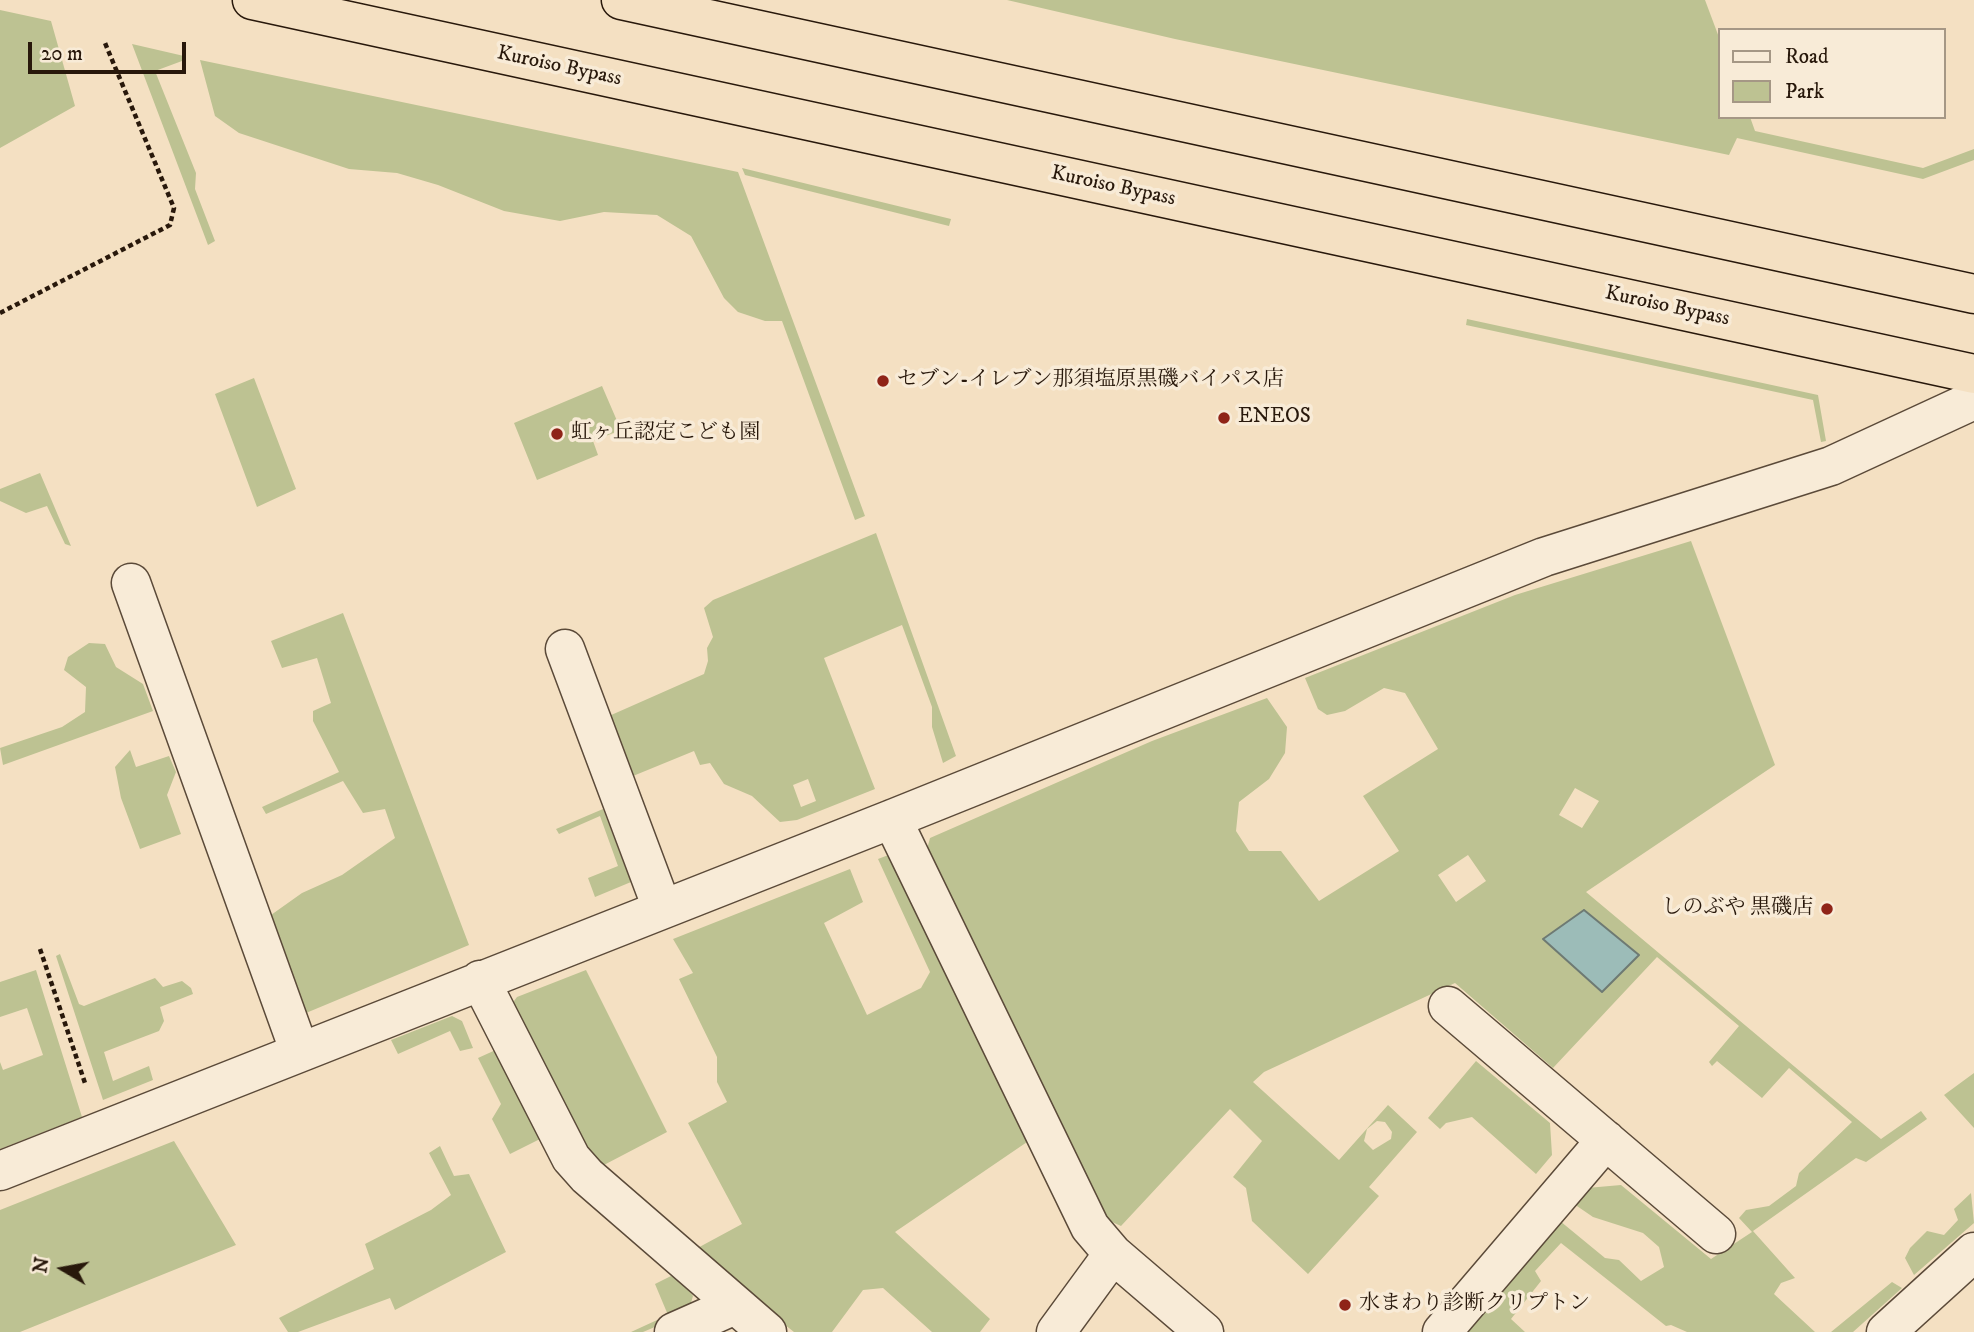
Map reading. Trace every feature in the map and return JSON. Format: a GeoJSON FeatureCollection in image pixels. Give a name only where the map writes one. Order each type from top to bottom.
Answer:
{"type":"FeatureCollection","features":[{"type":"Feature","properties":{"kind":"highway","name":"Kuroiso Bypass"},"geometry":{"type":"LineString","coordinates":[[252,0],[1974,374]]}},
{"type":"Feature","properties":{"kind":"highway"},"geometry":{"type":"LineString","coordinates":[[621,0],[1974,294]]}},
{"type":"Feature","properties":{"kind":"street"},"geometry":{"type":"LineString","coordinates":[[0,1171],[299,1050],[892,819],[1544,557],[1830,466],[1974,400]]}},
{"type":"Feature","properties":{"kind":"street"},"geometry":{"type":"LineString","coordinates":[[131,583],[299,1050]]}},
{"type":"Feature","properties":{"kind":"street"},"geometry":{"type":"LineString","coordinates":[[565,649],[662,908]]}},
{"type":"Feature","properties":{"kind":"street"},"geometry":{"type":"LineString","coordinates":[[892,819],[1090,1227],[1113,1254],[1204,1332]]}},
{"type":"Feature","properties":{"kind":"street"},"geometry":{"type":"LineString","coordinates":[[480,980],[571,1158],[587,1176],[767,1332]]}},
{"type":"Feature","properties":{"kind":"street"},"geometry":{"type":"LineString","coordinates":[[1448,1006],[1716,1234]]}},
{"type":"Feature","properties":{"kind":"street"},"geometry":{"type":"LineString","coordinates":[[1442,1332],[1606,1140]]}},
{"type":"Feature","properties":{"kind":"street"},"geometry":{"type":"LineString","coordinates":[[1886,1332],[1974,1252]]}},
{"type":"Feature","properties":{"kind":"street"},"geometry":{"type":"LineString","coordinates":[[1056,1332],[1113,1254]]}},
{"type":"Feature","properties":{"kind":"street"},"geometry":{"type":"LineString","coordinates":[[674,1332],[735,1305]]}},
{"type":"Feature","properties":{"kind":"path"},"geometry":{"type":"LineString","coordinates":[[0,313],[170,225],[174,208],[105,43]]}},
{"type":"Feature","properties":{"kind":"path"},"geometry":{"type":"LineString","coordinates":[[40,949],[100,1130]]}},
{"type":"Feature","properties":{"kind":"green space"},"geometry":{"type":"Polygon","coordinates":[[[1007,0],[1705,0],[1718,35],[1718,119],[1751,119],[1755,131],[1923,168],[1974,149],[1974,160],[1923,179],[1737,138],[1729,155],[1175,39],[1007,0]]]}},
{"type":"Feature","properties":{"kind":"green space"},"geometry":{"type":"Polygon","coordinates":[[[0,10],[51,21],[75,106],[0,148],[0,10]]]}},
{"type":"Feature","properties":{"kind":"green space"},"geometry":{"type":"Polygon","coordinates":[[[132,44],[184,56],[182,61],[155,71],[196,173],[195,189],[215,241],[208,245],[132,44]]]}},
{"type":"Feature","properties":{"kind":"green space"},"geometry":{"type":"Polygon","coordinates":[[[200,60],[738,172],[865,516],[855,520],[782,321],[765,321],[738,312],[724,298],[691,236],[657,215],[604,212],[560,221],[504,211],[438,185],[397,173],[349,169],[239,133],[215,116],[200,60]]]}},
{"type":"Feature","properties":{"kind":"green space"},"geometry":{"type":"Polygon","coordinates":[[[742,168],[951,219],[949,226],[745,175],[742,168]]]}},
{"type":"Feature","properties":{"kind":"green space"},"geometry":{"type":"Polygon","coordinates":[[[1467,319],[1818,395],[1826,441],[1821,442],[1813,400],[1466,325],[1467,319]]]}},
{"type":"Feature","properties":{"kind":"green space"},"geometry":{"type":"Polygon","coordinates":[[[254,378],[296,489],[257,507],[215,394],[254,378]]]}},
{"type":"Feature","properties":{"kind":"green space"},"geometry":{"type":"Polygon","coordinates":[[[602,386],[621,430],[593,441],[598,455],[537,480],[514,423],[602,386]]]}},
{"type":"Feature","properties":{"kind":"green space"},"geometry":{"type":"Polygon","coordinates":[[[40,473],[71,546],[65,544],[47,506],[26,513],[0,501],[0,489],[40,473]]]}},
{"type":"Feature","properties":{"kind":"green space"},"geometry":{"type":"Polygon","coordinates":[[[876,533],[956,756],[943,763],[932,727],[932,707],[902,625],[824,658],[875,789],[797,820],[780,822],[752,796],[724,784],[710,763],[700,765],[694,751],[633,776],[609,716],[704,674],[708,661],[707,648],[713,637],[704,608],[713,600],[876,533]],[[808,779],[793,785],[801,807],[816,801],[808,779]]]}},
{"type":"Feature","properties":{"kind":"green space"},"geometry":{"type":"Polygon","coordinates":[[[1691,541],[1775,765],[1586,892],[1881,1139],[1921,1111],[1927,1119],[1866,1162],[1856,1158],[1753,1231],[1795,1278],[1781,1283],[1774,1294],[1815,1332],[1687,1332],[1671,1325],[1666,1326],[1561,1243],[1535,1271],[1541,1281],[1511,1319],[1525,1332],[1465,1332],[1560,1221],[1605,1258],[1619,1260],[1641,1281],[1664,1267],[1659,1247],[1643,1233],[1593,1217],[1574,1204],[1587,1188],[1621,1185],[1711,1259],[1752,1232],[1739,1218],[1746,1210],[1769,1206],[1796,1186],[1799,1173],[1852,1122],[1789,1068],[1762,1098],[1717,1061],[1712,1066],[1709,1062],[1739,1026],[1657,957],[1553,1068],[1455,983],[1264,1072],[1253,1082],[1339,1160],[1388,1105],[1417,1132],[1369,1187],[1379,1196],[1308,1274],[1252,1221],[1246,1188],[1233,1177],[1262,1141],[1230,1109],[1121,1226],[1101,1217],[926,853],[930,838],[1152,741],[1267,698],[1287,727],[1285,753],[1269,779],[1239,802],[1236,831],[1249,851],[1281,851],[1319,901],[1399,851],[1363,796],[1438,749],[1405,693],[1384,688],[1345,711],[1327,715],[1318,709],[1305,678],[1515,595],[1691,541]],[[1575,788],[1559,815],[1582,828],[1599,801],[1575,788]],[[1468,855],[1438,875],[1456,902],[1486,881],[1468,855]],[[1377,1121],[1367,1129],[1364,1141],[1373,1150],[1391,1139],[1392,1132],[1385,1122],[1377,1121]]]}},
{"type":"Feature","properties":{"kind":"green space"},"geometry":{"type":"Polygon","coordinates":[[[343,613],[469,945],[306,1013],[271,915],[302,893],[342,875],[395,838],[385,809],[363,813],[343,781],[266,814],[262,807],[339,772],[313,721],[313,711],[331,703],[317,658],[282,668],[271,641],[343,613]]]}},
{"type":"Feature","properties":{"kind":"green space"},"geometry":{"type":"Polygon","coordinates":[[[89,643],[105,644],[116,667],[143,684],[153,711],[3,765],[0,748],[62,727],[85,712],[86,687],[64,670],[68,657],[89,643]]]}},
{"type":"Feature","properties":{"kind":"green space"},"geometry":{"type":"Polygon","coordinates":[[[130,750],[136,767],[169,756],[176,772],[167,795],[181,834],[140,849],[121,798],[115,767],[130,750]]]}},
{"type":"Feature","properties":{"kind":"green space"},"geometry":{"type":"Polygon","coordinates":[[[603,809],[631,882],[595,897],[588,878],[618,866],[600,816],[559,834],[556,829],[603,809]]]}},
{"type":"Feature","properties":{"kind":"green space"},"geometry":{"type":"Polygon","coordinates":[[[891,854],[1030,1140],[895,1232],[990,1319],[980,1332],[932,1332],[883,1288],[863,1290],[832,1332],[794,1332],[692,1251],[742,1224],[688,1123],[727,1102],[717,1082],[717,1057],[679,979],[693,973],[673,939],[850,869],[863,902],[824,923],[867,1015],[921,988],[930,972],[878,859],[891,854]]]}},
{"type":"Feature","properties":{"kind":"green space"},"geometry":{"type":"Polygon","coordinates":[[[60,954],[79,1004],[84,1006],[155,978],[163,987],[182,981],[191,988],[193,994],[160,1007],[164,1021],[159,1031],[104,1052],[113,1081],[149,1066],[153,1080],[103,1100],[56,956],[60,954]]]}},
{"type":"Feature","properties":{"kind":"green space"},"geometry":{"type":"Polygon","coordinates":[[[36,970],[82,1117],[0,1149],[0,1062],[3,1070],[43,1055],[27,1008],[0,1017],[0,982],[36,970]]]}},
{"type":"Feature","properties":{"kind":"green space"},"geometry":{"type":"Polygon","coordinates":[[[586,970],[667,1132],[602,1166],[584,1154],[511,1005],[517,997],[586,970]]]}},
{"type":"Feature","properties":{"kind":"green space"},"geometry":{"type":"Polygon","coordinates":[[[452,1016],[462,1021],[473,1048],[460,1051],[450,1031],[398,1054],[391,1040],[452,1016]]]}},
{"type":"Feature","properties":{"kind":"green space"},"geometry":{"type":"Polygon","coordinates":[[[500,1048],[546,1136],[510,1154],[492,1119],[501,1104],[478,1058],[500,1048]]]}},
{"type":"Feature","properties":{"kind":"green space"},"geometry":{"type":"Polygon","coordinates":[[[1476,1061],[1550,1123],[1552,1155],[1536,1174],[1472,1117],[1446,1123],[1440,1129],[1428,1118],[1476,1061]]]}},
{"type":"Feature","properties":{"kind":"green space"},"geometry":{"type":"Polygon","coordinates":[[[1974,1073],[1974,1128],[1944,1095],[1974,1073]]]}},
{"type":"Feature","properties":{"kind":"green space"},"geometry":{"type":"Polygon","coordinates":[[[174,1141],[236,1245],[20,1332],[0,1332],[0,1210],[174,1141]]]}},
{"type":"Feature","properties":{"kind":"green space"},"geometry":{"type":"Polygon","coordinates":[[[440,1146],[454,1176],[469,1174],[506,1252],[395,1310],[390,1298],[298,1332],[288,1332],[279,1318],[374,1269],[365,1244],[431,1210],[451,1195],[429,1153],[440,1146]]]}},
{"type":"Feature","properties":{"kind":"green space"},"geometry":{"type":"Polygon","coordinates":[[[1971,1193],[1974,1223],[1914,1275],[1905,1258],[1910,1248],[1927,1231],[1944,1235],[1958,1220],[1954,1209],[1971,1193]]]}},
{"type":"Feature","properties":{"kind":"green space"},"geometry":{"type":"Polygon","coordinates":[[[671,1276],[684,1283],[693,1296],[688,1313],[643,1332],[631,1332],[668,1315],[655,1284],[671,1276]]]}},
{"type":"Feature","properties":{"kind":"green space"},"geometry":{"type":"Polygon","coordinates":[[[1892,1282],[1902,1288],[1853,1332],[1831,1332],[1892,1282]]]}},
{"type":"Feature","properties":{"kind":"water"},"geometry":{"type":"Polygon","coordinates":[[[1584,910],[1639,955],[1602,992],[1543,939],[1584,910]]]}},
{"type":"Feature","properties":{"kind":"place","name":"セブン-イレブン那須塩原黒磯バイパス店"},"geometry":{"type":"Point","coordinates":[883,381]}},
{"type":"Feature","properties":{"kind":"place","name":"ENEOS"},"geometry":{"type":"Point","coordinates":[1224,418]}},
{"type":"Feature","properties":{"kind":"place","name":"虹ヶ丘認定こども園"},"geometry":{"type":"Point","coordinates":[557,434]}},
{"type":"Feature","properties":{"kind":"place","name":"しのぶや 黒磯店"},"geometry":{"type":"Point","coordinates":[1827,909]}},
{"type":"Feature","properties":{"kind":"place","name":"水まわり診断クリプトン"},"geometry":{"type":"Point","coordinates":[1345,1305]}}]}
